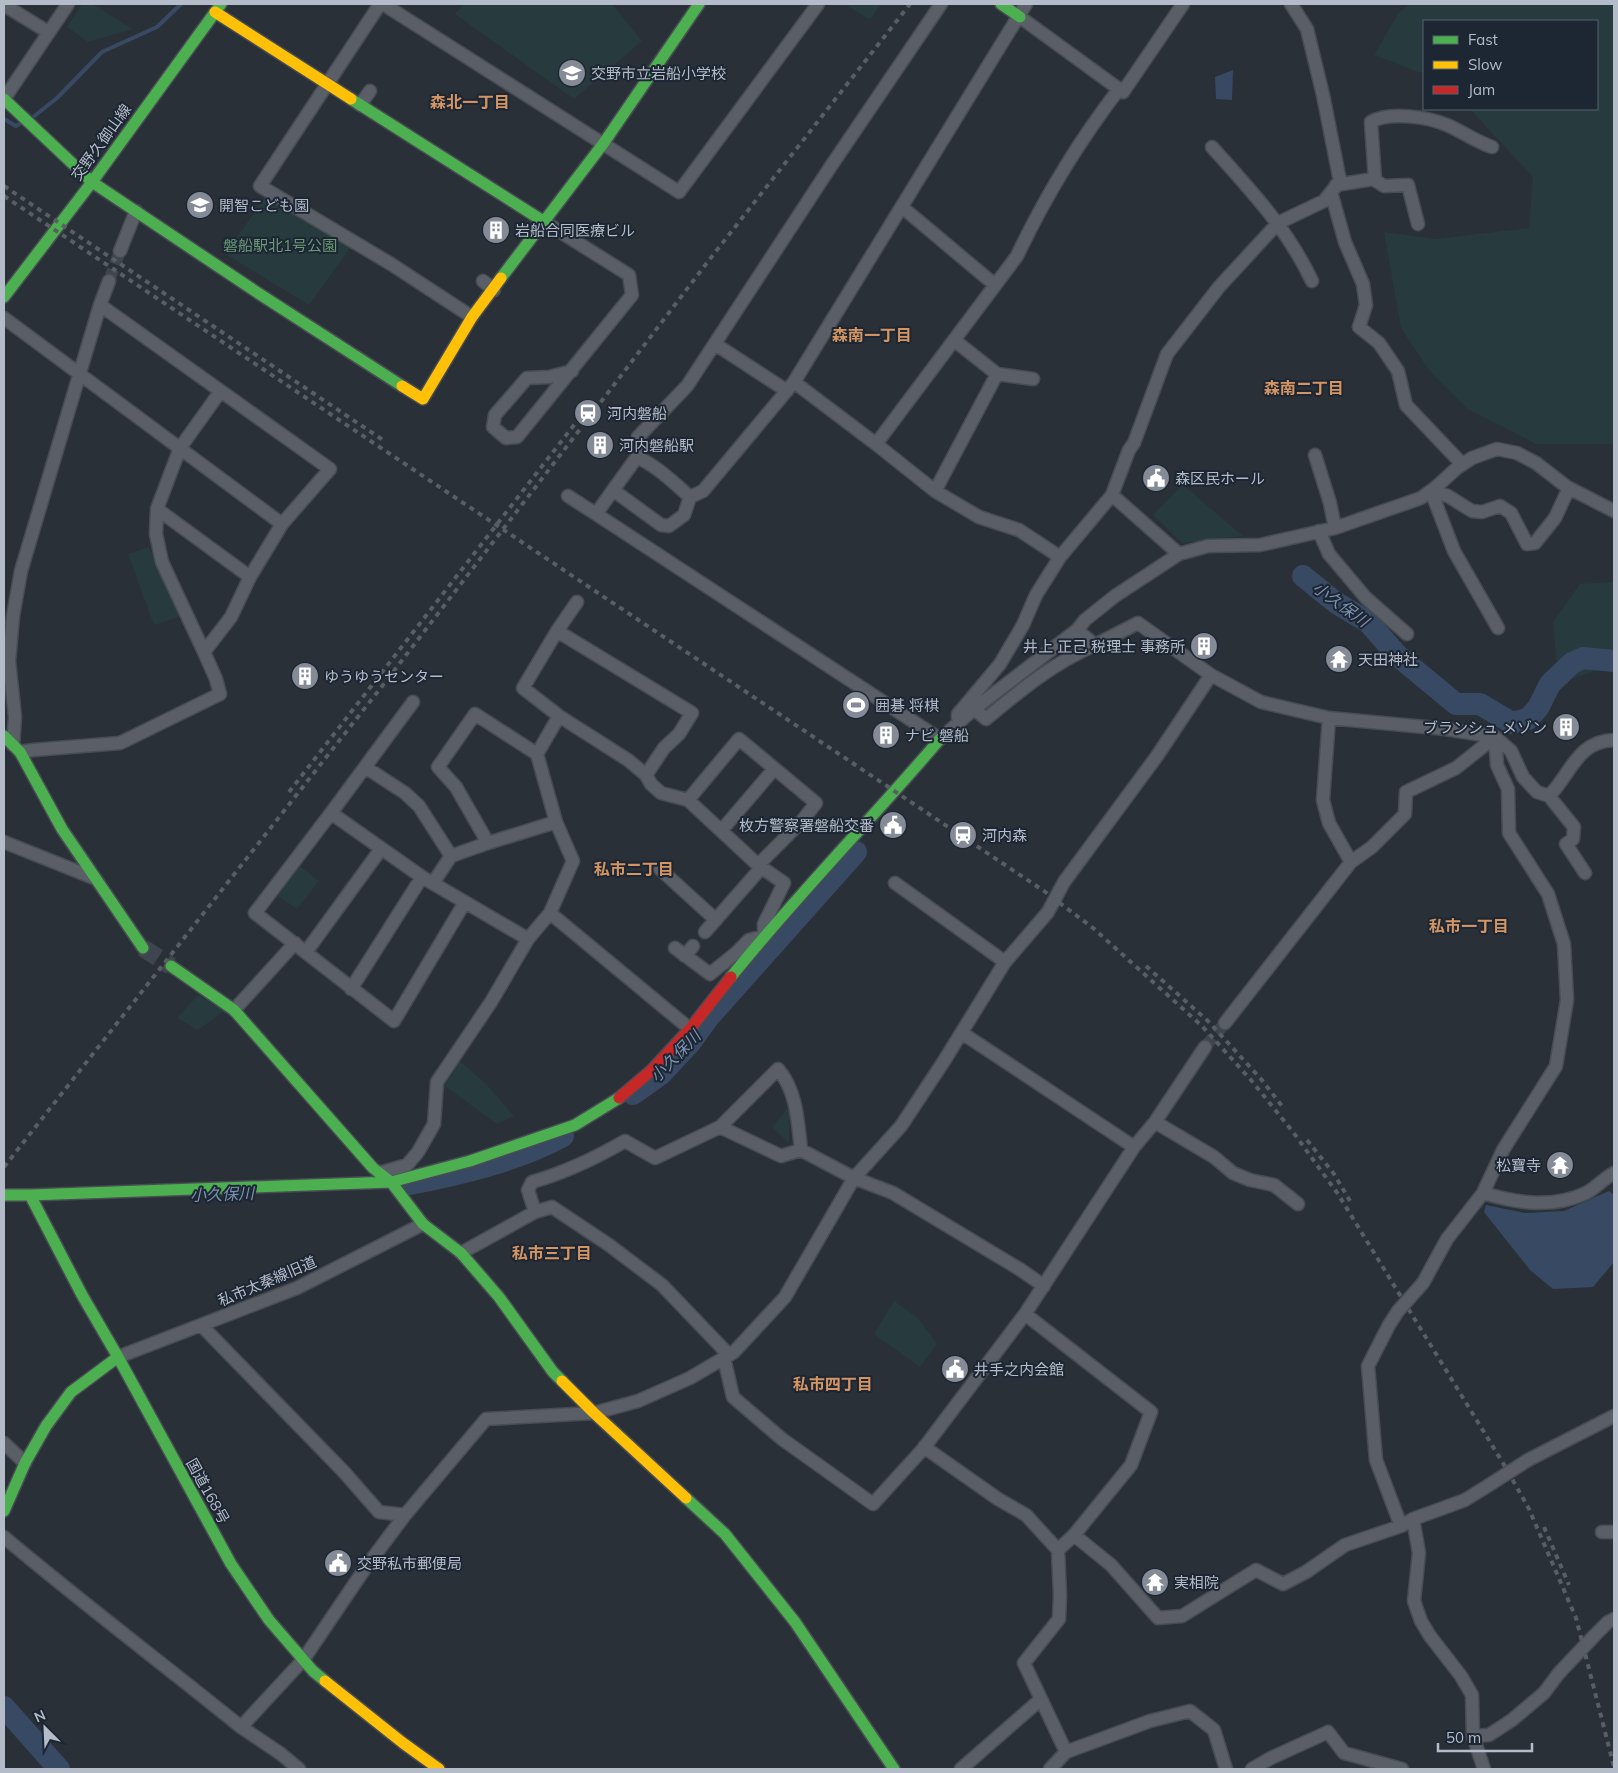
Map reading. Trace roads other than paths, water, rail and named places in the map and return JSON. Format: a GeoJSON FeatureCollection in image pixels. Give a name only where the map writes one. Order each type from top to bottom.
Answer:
{"type":"FeatureCollection","features":[{"type":"Feature","properties":{"kind":"main road"},"geometry":{"type":"LineString","coordinates":[[4,99],[92,182],[423,399],[472,317],[603,144],[699,4]]}},
{"type":"Feature","properties":{"kind":"main road"},"geometry":{"type":"LineString","coordinates":[[1000,4],[1020,17]]}},
{"type":"Feature","properties":{"kind":"main road"},"geometry":{"type":"LineString","coordinates":[[218,8],[326,84],[543,221]]}},
{"type":"Feature","properties":{"kind":"main road","name":"交野久御山線"},"geometry":{"type":"LineString","coordinates":[[4,297],[92,182],[218,8]]}},
{"type":"Feature","properties":{"kind":"main road"},"geometry":{"type":"LineString","coordinates":[[4,1195],[391,1182],[470,1161],[575,1125],[615,1101],[652,1070],[690,1029],[764,936],[895,792],[940,739]]}},
{"type":"Feature","properties":{"kind":"main road"},"geometry":{"type":"LineString","coordinates":[[12,745],[62,829],[143,948]]}},
{"type":"Feature","properties":{"kind":"main road"},"geometry":{"type":"LineString","coordinates":[[171,966],[234,1010],[373,1168],[391,1182],[424,1224],[461,1253],[499,1298],[553,1372],[594,1413],[725,1534],[795,1622],[894,1769]]}},
{"type":"Feature","properties":{"kind":"main road","name":"国道168号"},"geometry":{"type":"LineString","coordinates":[[30,1195],[82,1295],[231,1564],[269,1620],[313,1672],[439,1769]]}},
{"type":"Feature","properties":{"kind":"main road"},"geometry":{"type":"LineString","coordinates":[[4,1511],[25,1463],[46,1426],[71,1392],[118,1357]]}},
{"type":"Feature","properties":{"kind":"street"},"geometry":{"type":"LineString","coordinates":[[4,99],[68,4]]}},
{"type":"Feature","properties":{"kind":"street"},"geometry":{"type":"LineString","coordinates":[[472,317],[391,264],[260,186],[326,84],[381,4],[679,192],[818,4]]}},
{"type":"Feature","properties":{"kind":"street"},"geometry":{"type":"LineString","coordinates":[[596,514],[637,457],[638,437],[687,386],[941,4]]}},
{"type":"Feature","properties":{"kind":"street"},"geometry":{"type":"LineString","coordinates":[[613,490],[661,525],[669,526],[684,515],[690,497],[703,491],[791,387],[1020,17],[1026,4]]}},
{"type":"Feature","properties":{"kind":"street"},"geometry":{"type":"LineString","coordinates":[[1020,17],[1123,92],[1183,4]]}},
{"type":"Feature","properties":{"kind":"street"},"geometry":{"type":"LineString","coordinates":[[956,725],[958,714],[1000,664],[1023,625],[1036,595],[1060,557],[1112,495],[1129,450],[1134,443],[1167,354],[1219,287],[1278,223],[1324,201],[1340,181],[1323,96],[1306,29],[1291,4]]}},
{"type":"Feature","properties":{"kind":"street"},"geometry":{"type":"LineString","coordinates":[[4,5],[48,32]]}},
{"type":"Feature","properties":{"kind":"street"},"geometry":{"type":"LineString","coordinates":[[876,444],[1017,256],[1031,227],[1072,156],[1094,121],[1119,89]]}},
{"type":"Feature","properties":{"kind":"street"},"geometry":{"type":"LineString","coordinates":[[360,105],[370,91]]}},
{"type":"Feature","properties":{"kind":"street"},"geometry":{"type":"LineString","coordinates":[[1375,180],[1371,122],[1377,118],[1401,116],[1429,119],[1447,125],[1475,142],[1492,147]]}},
{"type":"Feature","properties":{"kind":"street"},"geometry":{"type":"LineString","coordinates":[[1212,147],[1278,223],[1300,256],[1312,281]]}},
{"type":"Feature","properties":{"kind":"street"},"geometry":{"type":"LineString","coordinates":[[1334,189],[1373,179],[1384,186],[1408,185],[1418,224]]}},
{"type":"Feature","properties":{"kind":"street"},"geometry":{"type":"LineString","coordinates":[[1334,189],[1346,242],[1363,284],[1366,304],[1359,327],[1378,343],[1398,371],[1406,405],[1462,464]]}},
{"type":"Feature","properties":{"kind":"street"},"geometry":{"type":"LineString","coordinates":[[902,207],[995,285]]}},
{"type":"Feature","properties":{"kind":"street"},"geometry":{"type":"LineString","coordinates":[[120,251],[136,211]]}},
{"type":"Feature","properties":{"kind":"street"},"geometry":{"type":"LineString","coordinates":[[543,221],[628,275],[632,296],[572,371],[517,437],[506,438],[493,427],[495,415],[527,378],[549,377],[572,371]]}},
{"type":"Feature","properties":{"kind":"street"},"geometry":{"type":"LineString","coordinates":[[109,281],[100,305],[21,571],[13,616],[9,661],[15,717],[12,745],[33,750],[120,743],[220,694],[216,679],[162,562],[156,534],[157,510],[180,448],[220,392]]}},
{"type":"Feature","properties":{"kind":"street"},"geometry":{"type":"LineString","coordinates":[[483,281],[494,290]]}},
{"type":"Feature","properties":{"kind":"street"},"geometry":{"type":"LineString","coordinates":[[100,305],[330,469],[282,524],[250,577],[231,617],[204,652]]}},
{"type":"Feature","properties":{"kind":"street"},"geometry":{"type":"LineString","coordinates":[[4,318],[282,524]]}},
{"type":"Feature","properties":{"kind":"street"},"geometry":{"type":"LineString","coordinates":[[954,340],[997,374],[1033,379]]}},
{"type":"Feature","properties":{"kind":"street"},"geometry":{"type":"LineString","coordinates":[[715,344],[791,387],[876,444],[934,491],[979,517],[1019,530],[1060,557]]}},
{"type":"Feature","properties":{"kind":"street"},"geometry":{"type":"LineString","coordinates":[[934,491],[997,374]]}},
{"type":"Feature","properties":{"kind":"street"},"geometry":{"type":"LineString","coordinates":[[568,496],[940,739],[974,709],[1077,630],[1085,620],[1115,596],[1179,554],[1208,546],[1260,545],[1335,528],[1421,498],[1462,464],[1472,458],[1497,449],[1517,453],[1536,463],[1569,488],[1614,511]]}},
{"type":"Feature","properties":{"kind":"street"},"geometry":{"type":"LineString","coordinates":[[1314,455],[1330,503],[1335,528]]}},
{"type":"Feature","properties":{"kind":"street"},"geometry":{"type":"LineString","coordinates":[[637,457],[650,463],[690,497]]}},
{"type":"Feature","properties":{"kind":"street"},"geometry":{"type":"LineString","coordinates":[[1431,491],[1448,496],[1472,511],[1482,512],[1500,506],[1511,513],[1527,544],[1535,543],[1555,518],[1569,488]]}},
{"type":"Feature","properties":{"kind":"street"},"geometry":{"type":"LineString","coordinates":[[1431,491],[1454,551],[1498,628]]}},
{"type":"Feature","properties":{"kind":"street"},"geometry":{"type":"LineString","coordinates":[[1112,495],[1179,554]]}},
{"type":"Feature","properties":{"kind":"street"},"geometry":{"type":"LineString","coordinates":[[157,510],[250,577]]}},
{"type":"Feature","properties":{"kind":"street"},"geometry":{"type":"LineString","coordinates":[[1319,531],[1329,554],[1366,598],[1407,634]]}},
{"type":"Feature","properties":{"kind":"street"},"geometry":{"type":"LineString","coordinates":[[577,602],[557,631],[523,688],[559,716],[628,760],[646,775],[651,784],[661,793],[688,800],[759,866],[784,883],[764,924],[764,936],[749,940],[710,974],[685,950]]}},
{"type":"Feature","properties":{"kind":"street"},"geometry":{"type":"LineString","coordinates":[[974,709],[986,719],[1028,684],[1068,657],[1138,624],[1211,675],[1261,702],[1329,718],[1446,728],[1496,738],[1511,751],[1523,777],[1537,792],[1549,796],[1574,827],[1572,839],[1566,844],[1585,873]]}},
{"type":"Feature","properties":{"kind":"street"},"geometry":{"type":"LineString","coordinates":[[1077,630],[1095,645]]}},
{"type":"Feature","properties":{"kind":"street"},"geometry":{"type":"LineString","coordinates":[[557,631],[692,712],[679,734],[664,748],[646,775]]}},
{"type":"Feature","properties":{"kind":"street"},"geometry":{"type":"LineString","coordinates":[[241,1727],[303,1660],[366,1566],[405,1515],[486,1419],[594,1413],[638,1401],[690,1378],[734,1352],[785,1297],[854,1178],[901,1126],[962,1033],[1005,962],[1048,912],[1064,882],[1157,756],[1211,675]]}},
{"type":"Feature","properties":{"kind":"street"},"geometry":{"type":"LineString","coordinates":[[413,702],[255,914],[394,1021],[465,902]]}},
{"type":"Feature","properties":{"kind":"street"},"geometry":{"type":"LineString","coordinates":[[379,1173],[407,1165],[418,1152],[434,1124],[437,1082],[490,1002],[528,939],[550,913],[573,861],[556,822],[537,754],[475,714],[438,767],[456,787],[488,842]]}},
{"type":"Feature","properties":{"kind":"street"},"geometry":{"type":"LineString","coordinates":[[537,754],[559,716]]}},
{"type":"Feature","properties":{"kind":"street"},"geometry":{"type":"LineString","coordinates":[[1329,718],[1323,800],[1330,823],[1351,862]]}},
{"type":"Feature","properties":{"kind":"street"},"geometry":{"type":"LineString","coordinates":[[1225,1023],[1351,862],[1372,847],[1405,814],[1406,792],[1456,768],[1496,738]]}},
{"type":"Feature","properties":{"kind":"street"},"geometry":{"type":"LineString","coordinates":[[1484,1769],[1473,1736],[1472,1696],[1462,1676],[1430,1636],[1421,1621],[1414,1601],[1419,1553],[1407,1522],[1376,1460],[1368,1366],[1398,1311],[1423,1283],[1447,1239],[1483,1193],[1503,1150],[1556,1066],[1567,1000],[1564,944],[1548,894],[1509,833],[1508,788],[1497,765],[1496,738]]}},
{"type":"Feature","properties":{"kind":"street"},"geometry":{"type":"LineString","coordinates":[[688,800],[739,739],[816,804],[759,866],[706,932]]}},
{"type":"Feature","properties":{"kind":"street"},"geometry":{"type":"LineString","coordinates":[[1549,796],[1560,785],[1578,756],[1586,749],[1614,740]]}},
{"type":"Feature","properties":{"kind":"street"},"geometry":{"type":"LineString","coordinates":[[365,767],[404,792],[419,806],[452,856]]}},
{"type":"Feature","properties":{"kind":"street"},"geometry":{"type":"LineString","coordinates":[[721,831],[774,769]]}},
{"type":"Feature","properties":{"kind":"street"},"geometry":{"type":"LineString","coordinates":[[331,813],[428,880],[528,939]]}},
{"type":"Feature","properties":{"kind":"street"},"geometry":{"type":"LineString","coordinates":[[351,989],[428,880],[452,856],[488,842],[556,822]]}},
{"type":"Feature","properties":{"kind":"street"},"geometry":{"type":"LineString","coordinates":[[4,842],[94,878]]}},
{"type":"Feature","properties":{"kind":"street"},"geometry":{"type":"LineString","coordinates":[[306,952],[381,849]]}},
{"type":"Feature","properties":{"kind":"street"},"geometry":{"type":"LineString","coordinates":[[660,870],[716,920]]}},
{"type":"Feature","properties":{"kind":"street"},"geometry":{"type":"LineString","coordinates":[[895,883],[1005,962]]}},
{"type":"Feature","properties":{"kind":"street"},"geometry":{"type":"LineString","coordinates":[[550,913],[690,1029]]}},
{"type":"Feature","properties":{"kind":"street"},"geometry":{"type":"LineString","coordinates":[[234,1010],[294,943]]}},
{"type":"Feature","properties":{"kind":"street"},"geometry":{"type":"LineString","coordinates":[[962,1033],[1134,1147]]}},
{"type":"Feature","properties":{"kind":"street"},"geometry":{"type":"LineString","coordinates":[[461,1253],[535,1212],[552,1207],[609,1245],[662,1285],[727,1356],[734,1397],[782,1438],[873,1504],[924,1447],[1025,1314],[1134,1147],[1155,1122],[1205,1047]]}},
{"type":"Feature","properties":{"kind":"street"},"geometry":{"type":"LineString","coordinates":[[535,1212],[528,1190],[532,1182],[554,1176],[592,1160],[625,1141],[655,1158],[720,1127],[778,1070],[786,1079],[796,1110],[801,1150]]}},
{"type":"Feature","properties":{"kind":"street"},"geometry":{"type":"LineString","coordinates":[[1155,1122],[1214,1157],[1233,1173],[1250,1180],[1274,1185],[1298,1204]]}},
{"type":"Feature","properties":{"kind":"street"},"geometry":{"type":"LineString","coordinates":[[720,1127],[781,1156],[801,1150],[854,1178],[893,1193],[1021,1270],[1044,1286]]}},
{"type":"Feature","properties":{"kind":"street"},"geometry":{"type":"LineString","coordinates":[[1483,1193],[1508,1200],[1552,1204],[1586,1193],[1613,1175]]}},
{"type":"Feature","properties":{"kind":"street","name":"私市太秦線旧道"},"geometry":{"type":"LineString","coordinates":[[118,1357],[297,1288],[424,1224]]}},
{"type":"Feature","properties":{"kind":"street"},"geometry":{"type":"LineString","coordinates":[[1025,1314],[1151,1412],[1131,1465],[1074,1534],[1058,1550]]}},
{"type":"Feature","properties":{"kind":"street"},"geometry":{"type":"LineString","coordinates":[[201,1325],[344,1472],[379,1512],[405,1515]]}},
{"type":"Feature","properties":{"kind":"street"},"geometry":{"type":"LineString","coordinates":[[1074,1534],[1111,1565],[1158,1618],[1182,1616],[1256,1570],[1282,1584],[1306,1572],[1346,1545],[1465,1500],[1528,1460],[1614,1416]]}},
{"type":"Feature","properties":{"kind":"street"},"geometry":{"type":"LineString","coordinates":[[4,1442],[25,1463]]}},
{"type":"Feature","properties":{"kind":"street"},"geometry":{"type":"LineString","coordinates":[[924,1447],[1026,1515],[1058,1550],[1059,1619],[1024,1664],[1066,1752]]}},
{"type":"Feature","properties":{"kind":"street"},"geometry":{"type":"LineString","coordinates":[[4,1537],[55,1580],[121,1630],[241,1727],[281,1754],[298,1769]]}},
{"type":"Feature","properties":{"kind":"street"},"geometry":{"type":"LineString","coordinates":[[1473,1736],[1489,1735],[1512,1720],[1544,1693],[1559,1673],[1608,1622],[1614,1619]]}},
{"type":"Feature","properties":{"kind":"street"},"geometry":{"type":"LineString","coordinates":[[961,1769],[1040,1698]]}},
{"type":"Feature","properties":{"kind":"street"},"geometry":{"type":"LineString","coordinates":[[1050,1769],[1066,1752],[1150,1721],[1190,1710],[1214,1730],[1226,1769]]}},
{"type":"Feature","properties":{"kind":"street"},"geometry":{"type":"LineString","coordinates":[[1252,1769],[1271,1758],[1328,1732],[1344,1753],[1367,1765],[1398,1767],[1402,1769]]}},
{"type":"Feature","properties":{"kind":"water"},"geometry":{"type":"Polygon","coordinates":[[[1233,70],[1232,100],[1216,99],[1215,77],[1233,70]]]}},
{"type":"Feature","properties":{"kind":"water"},"geometry":{"type":"Polygon","coordinates":[[[1609,1191],[1614,1195],[1614,1262],[1593,1287],[1553,1289],[1530,1270],[1484,1212],[1486,1205],[1525,1213],[1564,1211],[1609,1191]]]}},
{"type":"Feature","properties":{"kind":"waterway"},"geometry":{"type":"LineString","coordinates":[[32,118],[57,98],[102,52],[157,27],[181,4]]}},
{"type":"Feature","properties":{"kind":"waterway"},"geometry":{"type":"LineString","coordinates":[[4,119],[16,126],[21,123]]}},
{"type":"Feature","properties":{"kind":"waterway","name":"小久保川"},"geometry":{"type":"LineString","coordinates":[[1303,576],[1335,602],[1368,622],[1398,656],[1456,704],[1480,704],[1512,723],[1528,719],[1538,708],[1550,684],[1572,663],[1583,658],[1614,661]]}},
{"type":"Feature","properties":{"kind":"waterway","name":"小久保川"},"geometry":{"type":"LineString","coordinates":[[633,1094],[661,1074],[690,1043],[708,1018],[856,852]]}},
{"type":"Feature","properties":{"kind":"waterway","name":"小久保川"},"geometry":{"type":"LineString","coordinates":[[410,1184],[449,1176],[508,1160],[563,1136]]}},
{"type":"Feature","properties":{"kind":"waterway"},"geometry":{"type":"LineString","coordinates":[[4,1707],[59,1769]]}},
{"type":"Feature","properties":{"kind":"tunnel"},"geometry":{"type":"LineString","coordinates":[[109,281],[120,251]]}},
{"type":"Feature","properties":{"kind":"tunnel"},"geometry":{"type":"LineString","coordinates":[[143,948],[171,966]]}},
{"type":"Feature","properties":{"kind":"tunnel"},"geometry":{"type":"LineString","coordinates":[[1205,1047],[1225,1023]]}},
{"type":"Feature","properties":{"kind":"railway"},"geometry":{"type":"LineString","coordinates":[[4,1167],[383,685],[706,264],[910,4]]}},
{"type":"Feature","properties":{"kind":"railway"},"geometry":{"type":"LineString","coordinates":[[4,186],[383,440]]}},
{"type":"Feature","properties":{"kind":"railway"},"geometry":{"type":"LineString","coordinates":[[4,196],[1044,891],[1093,928],[1202,1026],[1251,1080],[1293,1132],[1338,1194],[1506,1468],[1529,1509],[1576,1618],[1614,1767]]}},
{"type":"Feature","properties":{"kind":"railway"},"geometry":{"type":"LineString","coordinates":[[289,792],[588,407]]}},
{"type":"Feature","properties":{"kind":"railway"},"geometry":{"type":"LineString","coordinates":[[1146,966],[1208,1021],[1261,1079],[1282,1106]]}},
{"type":"Feature","properties":{"kind":"railway"},"geometry":{"type":"LineString","coordinates":[[1307,1140],[1334,1174],[1350,1201]]}},
{"type":"Feature","properties":{"kind":"railway"},"geometry":{"type":"LineString","coordinates":[[1544,1527],[1569,1585]]}},
{"type":"Feature","properties":{"kind":"place","name":"交野市立岩船小学校"},"geometry":{"type":"Point","coordinates":[572,73]}},
{"type":"Feature","properties":{"kind":"place","name":"開智こども園"},"geometry":{"type":"Point","coordinates":[200,205]}},
{"type":"Feature","properties":{"kind":"place","name":"岩船合同医療ビル"},"geometry":{"type":"Point","coordinates":[496,230]}},
{"type":"Feature","properties":{"kind":"place","name":"河内磐船"},"geometry":{"type":"Point","coordinates":[588,413]}},
{"type":"Feature","properties":{"kind":"place","name":"河内磐船駅"},"geometry":{"type":"Point","coordinates":[600,445]}},
{"type":"Feature","properties":{"kind":"place","name":"森区民ホール"},"geometry":{"type":"Point","coordinates":[1156,478]}},
{"type":"Feature","properties":{"kind":"place","name":"井上 正己 税理士 事務所"},"geometry":{"type":"Point","coordinates":[1204,646]}},
{"type":"Feature","properties":{"kind":"place","name":"天田神社"},"geometry":{"type":"Point","coordinates":[1339,659]}},
{"type":"Feature","properties":{"kind":"place","name":"ゆうゆうセンター"},"geometry":{"type":"Point","coordinates":[305,676]}},
{"type":"Feature","properties":{"kind":"place","name":"囲碁 将棋"},"geometry":{"type":"Point","coordinates":[856,705]}},
{"type":"Feature","properties":{"kind":"place","name":"ブランシュ メゾン"},"geometry":{"type":"Point","coordinates":[1566,727]}},
{"type":"Feature","properties":{"kind":"place","name":"ナビ 磐船"},"geometry":{"type":"Point","coordinates":[886,735]}},
{"type":"Feature","properties":{"kind":"place","name":"枚方警察署磐船交番"},"geometry":{"type":"Point","coordinates":[893,825]}},
{"type":"Feature","properties":{"kind":"place","name":"河内森"},"geometry":{"type":"Point","coordinates":[963,835]}},
{"type":"Feature","properties":{"kind":"place","name":"松寶寺"},"geometry":{"type":"Point","coordinates":[1560,1165]}},
{"type":"Feature","properties":{"kind":"place","name":"井手之内会館"},"geometry":{"type":"Point","coordinates":[955,1369]}},
{"type":"Feature","properties":{"kind":"place","name":"交野私市郵便局"},"geometry":{"type":"Point","coordinates":[338,1563]}},
{"type":"Feature","properties":{"kind":"place","name":"実相院"},"geometry":{"type":"Point","coordinates":[1155,1582]}},
{"type":"Feature","properties":{"kind":"district","name":"森北一丁目"},"geometry":{"type":"Point","coordinates":[470,102]}},
{"type":"Feature","properties":{"kind":"district","name":"森南一丁目"},"geometry":{"type":"Point","coordinates":[872,335]}},
{"type":"Feature","properties":{"kind":"district","name":"森南二丁目"},"geometry":{"type":"Point","coordinates":[1304,388]}},
{"type":"Feature","properties":{"kind":"district","name":"私市二丁目"},"geometry":{"type":"Point","coordinates":[634,869]}},
{"type":"Feature","properties":{"kind":"district","name":"私市一丁目"},"geometry":{"type":"Point","coordinates":[1469,926]}},
{"type":"Feature","properties":{"kind":"district","name":"私市三丁目"},"geometry":{"type":"Point","coordinates":[552,1253]}},
{"type":"Feature","properties":{"kind":"district","name":"私市四丁目"},"geometry":{"type":"Point","coordinates":[833,1384]}},
{"type":"Feature","properties":{"kind":"park label","name":"磐船駅北1号公園"},"geometry":{"type":"Point","coordinates":[280,245]}}]}
